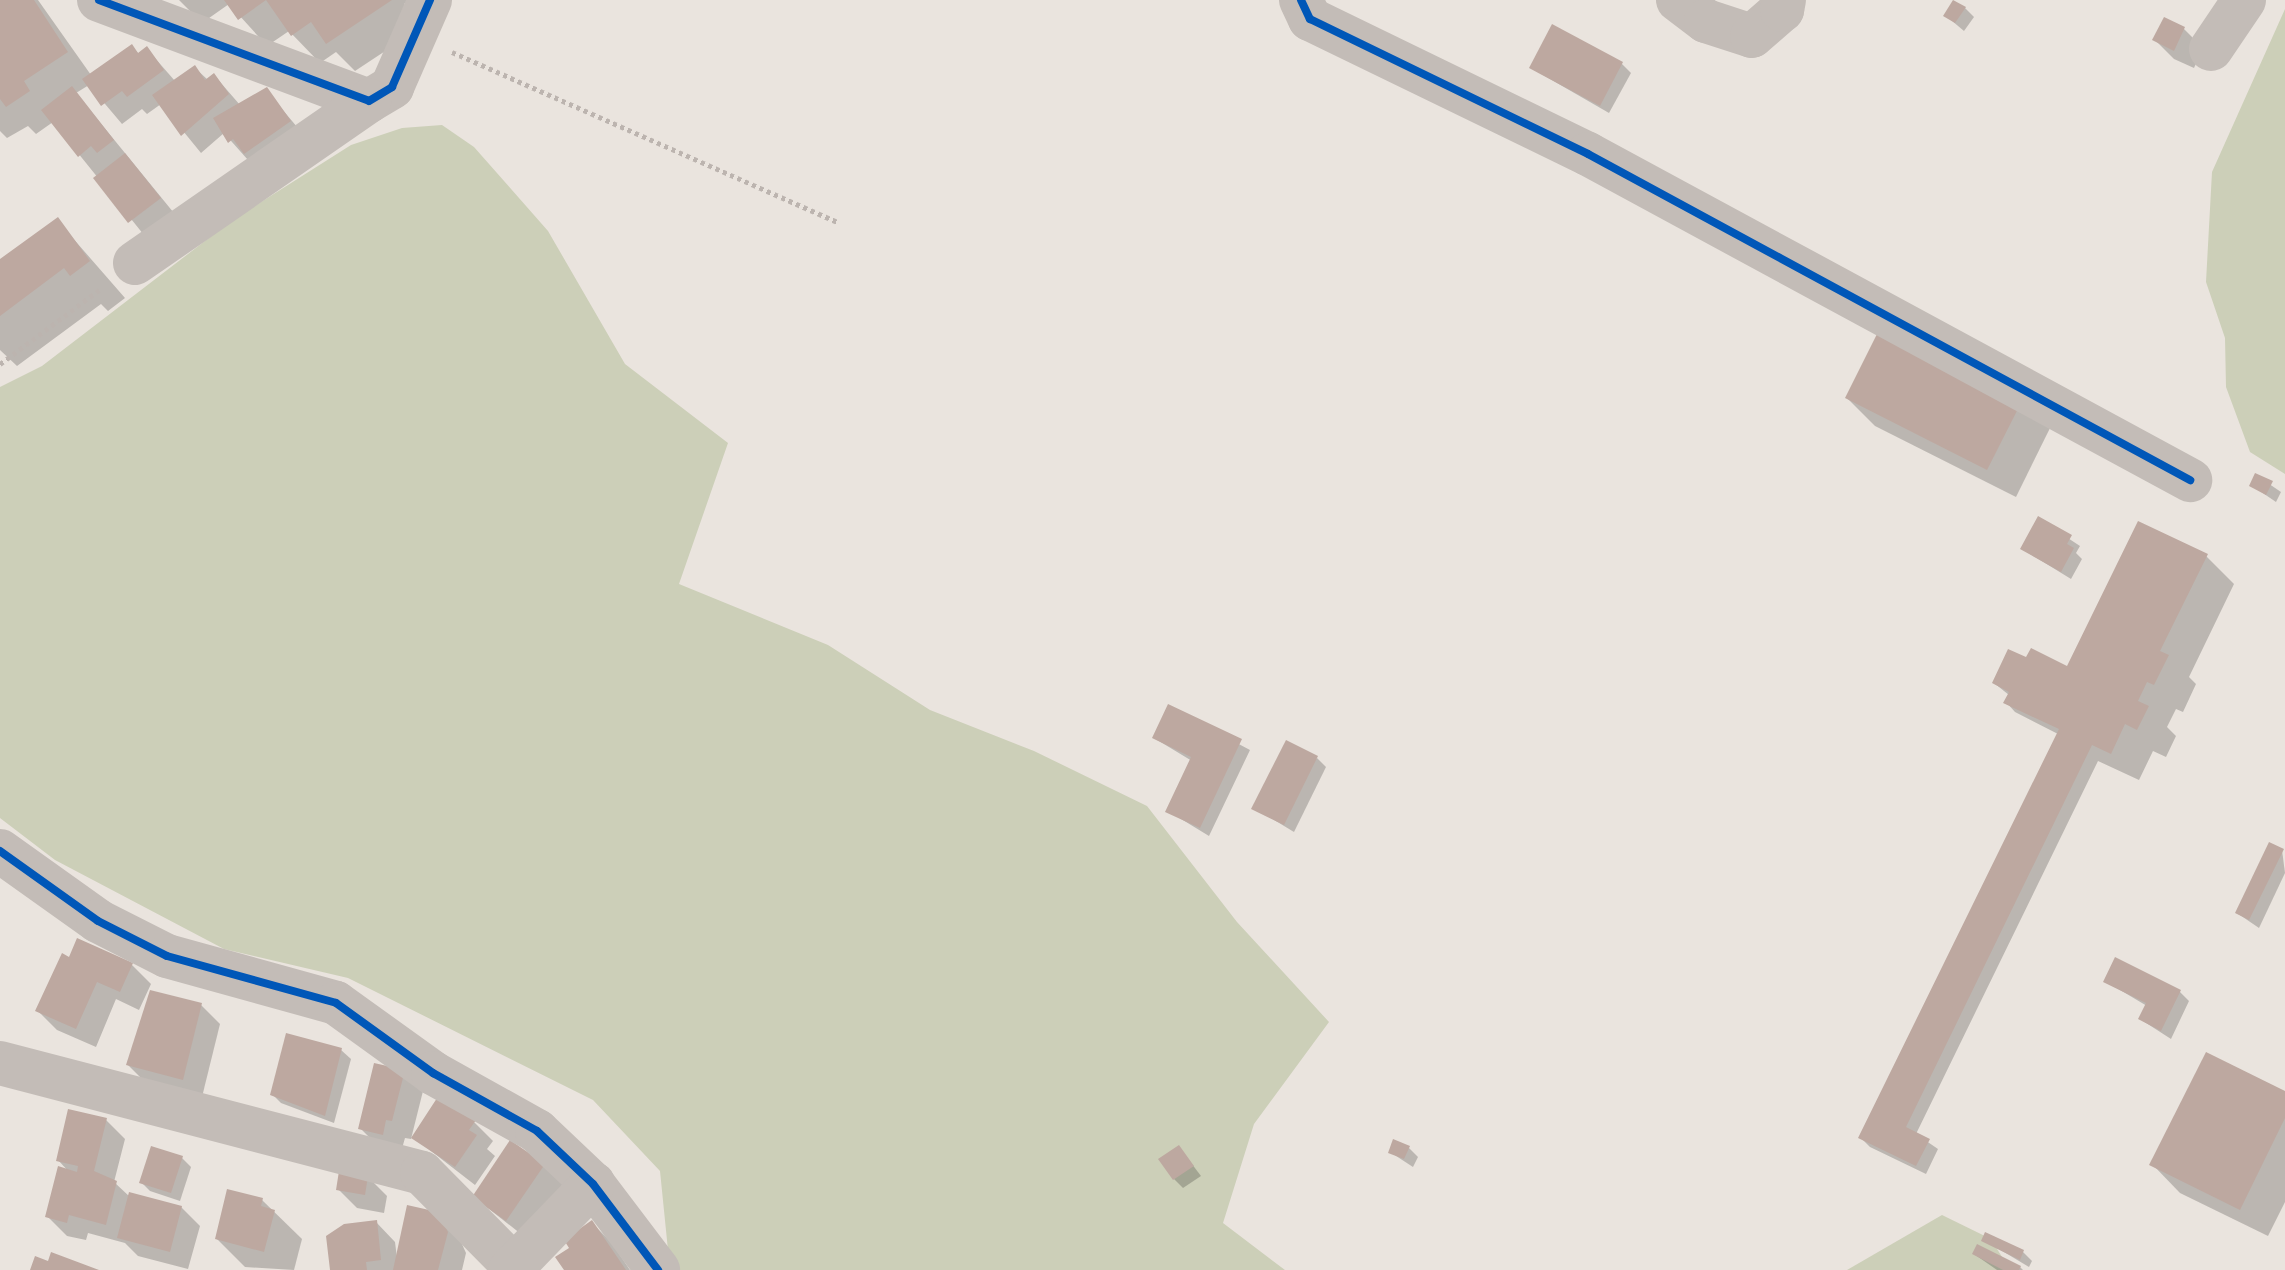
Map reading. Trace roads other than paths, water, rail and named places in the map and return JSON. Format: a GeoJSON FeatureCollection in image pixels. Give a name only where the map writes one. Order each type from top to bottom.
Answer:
{"type":"FeatureCollection","features":[{"type":"Feature","properties":{"kind":"street"},"geometry":{"type":"LineString","coordinates":[[99,0],[369,101]]}},
{"type":"Feature","properties":{"kind":"street"},"geometry":{"type":"LineString","coordinates":[[1301,0],[1310,19],[1588,154],[2190,480]]}},
{"type":"Feature","properties":{"kind":"street"},"geometry":{"type":"LineString","coordinates":[[1678,0],[1706,21],[1752,36],[1782,10],[1784,0]]}},
{"type":"Feature","properties":{"kind":"street"},"geometry":{"type":"LineString","coordinates":[[2211,49],[2244,0]]}},
{"type":"Feature","properties":{"kind":"street"},"geometry":{"type":"LineString","coordinates":[[135,263],[392,87],[423,18]]}},
{"type":"Feature","properties":{"kind":"street"},"geometry":{"type":"LineString","coordinates":[[0,851],[98,921],[167,956],[336,1003],[433,1073],[537,1131],[593,1184],[658,1270]]}},
{"type":"Feature","properties":{"kind":"street"},"geometry":{"type":"LineString","coordinates":[[0,1063],[422,1173],[511,1268],[593,1184]]}}]}
